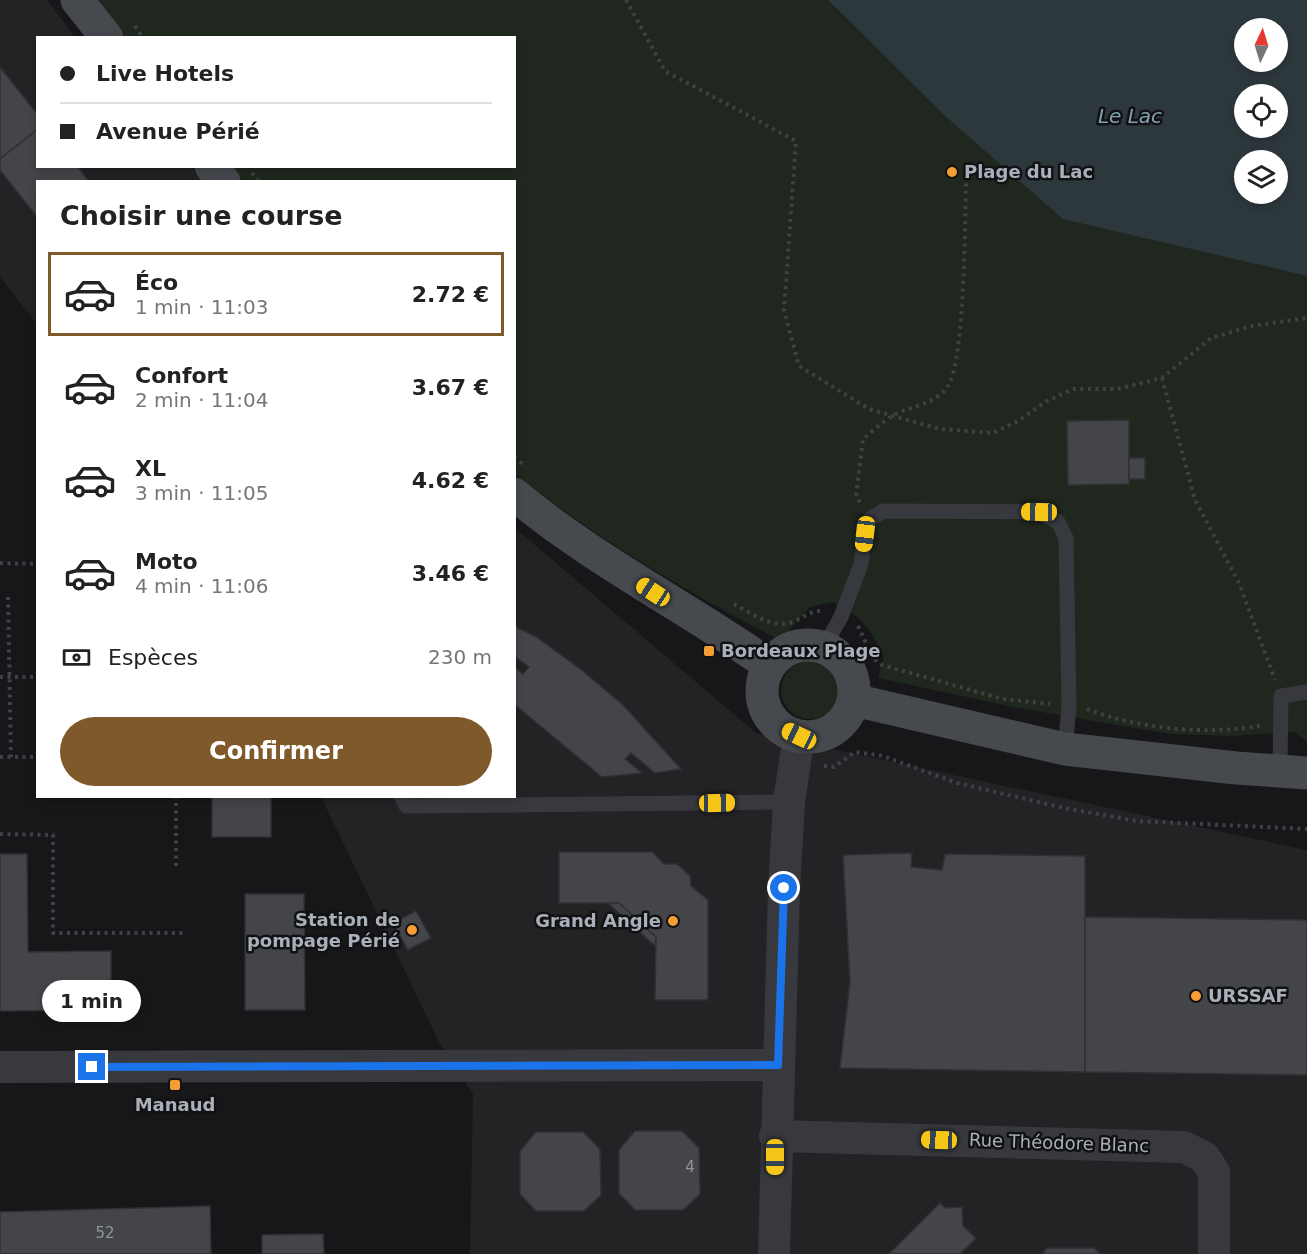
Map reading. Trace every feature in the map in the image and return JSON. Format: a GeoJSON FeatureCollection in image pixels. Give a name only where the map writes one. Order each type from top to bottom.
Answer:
{"type":"FeatureCollection","features":[{"type":"Feature","properties":{"kind":"main road"},"geometry":{"type":"LineString","coordinates":[[77,0],[105,36]]}},
{"type":"Feature","properties":{"kind":"main road"},"geometry":{"type":"LineString","coordinates":[[213,168],[222,180]]}},
{"type":"Feature","properties":{"kind":"main road"},"geometry":{"type":"LineString","coordinates":[[522,482],[604,560],[720,631],[769,665]]}},
{"type":"Feature","properties":{"kind":"main road"},"geometry":{"type":"LineString","coordinates":[[804,644],[824,647],[843,659],[853,678],[854,700],[847,717],[834,729],[817,736],[799,736],[778,727],[765,709],[762,687],[769,665],[784,651],[804,644]]}},
{"type":"Feature","properties":{"kind":"main road"},"geometry":{"type":"LineString","coordinates":[[854,700],[1065,748],[1236,768],[1294,771]]}},
{"type":"Feature","properties":{"kind":"street"},"geometry":{"type":"LineString","coordinates":[[774,1254],[778,1065],[789,802],[799,736]]}},
{"type":"Feature","properties":{"kind":"street"},"geometry":{"type":"LineString","coordinates":[[0,1067],[778,1065]]}},
{"type":"Feature","properties":{"kind":"street","name":"Rue Théodore Blanc"},"geometry":{"type":"LineString","coordinates":[[776,1136],[1184,1147],[1204,1156],[1214,1172],[1214,1254]]}},
{"type":"Feature","properties":{"kind":"lane"},"geometry":{"type":"LineString","coordinates":[[824,647],[841,617],[861,564],[870,519],[883,510],[1039,512],[1058,522],[1066,538],[1069,707],[1065,748]]}},
{"type":"Feature","properties":{"kind":"lane"},"geometry":{"type":"LineString","coordinates":[[1294,771],[1281,722],[1281,696],[1307,692]]}},
{"type":"Feature","properties":{"kind":"lane"},"geometry":{"type":"LineString","coordinates":[[401,798],[406,806],[789,802]]}},
{"type":"Feature","properties":{"kind":"path"},"geometry":{"type":"LineString","coordinates":[[626,0],[665,71],[796,141],[784,311],[799,366],[869,409],[940,429],[993,433],[1020,420],[1045,402],[1073,389],[1117,389],[1162,378],[1211,338],[1252,326],[1307,318]]}},
{"type":"Feature","properties":{"kind":"path"},"geometry":{"type":"LineString","coordinates":[[870,519],[856,496],[863,439],[892,416],[932,400],[948,386],[955,364],[960,316],[966,180]]}},
{"type":"Feature","properties":{"kind":"path"},"geometry":{"type":"LineString","coordinates":[[1162,378],[1195,500],[1239,583],[1281,696]]}},
{"type":"Feature","properties":{"kind":"path"},"geometry":{"type":"LineString","coordinates":[[516,463],[522,482]]}},
{"type":"Feature","properties":{"kind":"path"},"geometry":{"type":"LineString","coordinates":[[0,563],[36,564]]}},
{"type":"Feature","properties":{"kind":"path"},"geometry":{"type":"LineString","coordinates":[[8,597],[11,757]]}},
{"type":"Feature","properties":{"kind":"path"},"geometry":{"type":"LineString","coordinates":[[730,602],[772,624],[793,622],[816,611],[826,611],[859,627],[873,658],[882,665],[1003,699],[1086,709],[1113,719],[1189,729],[1237,731],[1281,722]]}},
{"type":"Feature","properties":{"kind":"path"},"geometry":{"type":"LineString","coordinates":[[0,677],[36,677]]}},
{"type":"Feature","properties":{"kind":"path"},"geometry":{"type":"LineString","coordinates":[[814,765],[834,767],[855,752],[883,756],[957,783],[1106,816],[1137,821],[1307,829]]}},
{"type":"Feature","properties":{"kind":"path"},"geometry":{"type":"LineString","coordinates":[[0,757],[36,757]]}},
{"type":"Feature","properties":{"kind":"path"},"geometry":{"type":"LineString","coordinates":[[176,798],[176,866]]}},
{"type":"Feature","properties":{"kind":"path"},"geometry":{"type":"LineString","coordinates":[[0,834],[53,835],[52,933],[184,933]]}},
{"type":"Feature","properties":{"kind":"shaded area"},"geometry":{"type":"Polygon","coordinates":[[[0,0],[47,0],[74,36],[36,36],[36,168],[192,168],[203,180],[36,180],[36,323],[0,277],[0,0]]]}},
{"type":"Feature","properties":{"kind":"shaded area"},"geometry":{"type":"Polygon","coordinates":[[[96,0],[828,0],[944,115],[1149,239],[1307,276],[1307,742],[1294,732],[1233,736],[1170,734],[1018,708],[878,678],[884,657],[874,638],[859,619],[833,602],[810,607],[780,640],[710,603],[643,563],[578,521],[516,475],[516,180],[242,180],[231,168],[516,168],[516,36],[124,36],[96,0]]]}},
{"type":"Feature","properties":{"kind":"shaded area"},"geometry":{"type":"Polygon","coordinates":[[[516,529],[756,733],[1307,850],[1307,1254],[470,1254],[473,1094],[439,1042],[321,798],[516,798],[516,529]]]}},
{"type":"Feature","properties":{"kind":"shaded area"},"geometry":{"type":"Polygon","coordinates":[[[804,661],[816,661],[831,669],[839,684],[839,696],[831,711],[816,719],[804,719],[789,711],[781,696],[781,684],[789,669],[804,661]]]}},
{"type":"Feature","properties":{"kind":"water","name":"Le Lac"},"geometry":{"type":"Polygon","coordinates":[[[828,0],[1307,0],[1307,276],[1063,219],[944,115],[828,0]]]}},
{"type":"Feature","properties":{"kind":"building"},"geometry":{"type":"Polygon","coordinates":[[[0,67],[36,112],[36,131],[0,159],[0,67]]]}},
{"type":"Feature","properties":{"kind":"building"},"geometry":{"type":"Polygon","coordinates":[[[36,131],[36,168],[78,168],[88,180],[36,180],[36,215],[0,170],[0,159],[36,131]]]}},
{"type":"Feature","properties":{"kind":"building"},"geometry":{"type":"Polygon","coordinates":[[[1129,420],[1129,484],[1068,485],[1067,421],[1129,420]]]}},
{"type":"Feature","properties":{"kind":"building"},"geometry":{"type":"Polygon","coordinates":[[[1129,458],[1145,458],[1145,479],[1129,479],[1129,458]]]}},
{"type":"Feature","properties":{"kind":"building"},"geometry":{"type":"Polygon","coordinates":[[[516,627],[536,637],[579,668],[623,705],[681,769],[655,773],[631,753],[625,759],[642,773],[602,777],[516,706],[516,669],[523,674],[529,667],[516,657],[516,627]]]}},
{"type":"Feature","properties":{"kind":"building"},"geometry":{"type":"Polygon","coordinates":[[[212,798],[271,798],[271,837],[212,837],[212,798]]]}},
{"type":"Feature","properties":{"kind":"building","name":"Grand Angle"},"geometry":{"type":"Polygon","coordinates":[[[559,852],[652,852],[664,864],[677,864],[690,876],[691,886],[708,900],[708,1000],[655,1000],[656,937],[619,903],[559,903],[559,852]]]}},
{"type":"Feature","properties":{"kind":"building"},"geometry":{"type":"Polygon","coordinates":[[[912,853],[911,867],[942,870],[945,854],[1085,856],[1085,1072],[840,1068],[850,981],[843,855],[912,853]]]}},
{"type":"Feature","properties":{"kind":"building"},"geometry":{"type":"Polygon","coordinates":[[[0,854],[27,854],[28,952],[111,951],[111,1010],[0,1011],[0,854]]]}},
{"type":"Feature","properties":{"kind":"building"},"geometry":{"type":"Polygon","coordinates":[[[245,894],[304,894],[305,1010],[245,1010],[245,894]]]}},
{"type":"Feature","properties":{"kind":"building"},"geometry":{"type":"Polygon","coordinates":[[[619,903],[656,937],[655,946],[609,904],[619,903]]]}},
{"type":"Feature","properties":{"kind":"building","name":"Station de pompage Périé"},"geometry":{"type":"Polygon","coordinates":[[[416,911],[431,938],[408,950],[393,923],[416,911]]]}},
{"type":"Feature","properties":{"kind":"building","name":"URSSAF"},"geometry":{"type":"Polygon","coordinates":[[[1085,917],[1307,920],[1307,1075],[1085,1072],[1085,917]]]}},
{"type":"Feature","properties":{"kind":"building"},"geometry":{"type":"Polygon","coordinates":[[[635,1131],[682,1131],[699,1148],[700,1194],[683,1210],[635,1210],[619,1193],[619,1150],[635,1131]]]}},
{"type":"Feature","properties":{"kind":"building"},"geometry":{"type":"Polygon","coordinates":[[[536,1132],[583,1132],[600,1149],[601,1195],[584,1211],[536,1211],[520,1194],[520,1151],[536,1132]]]}},
{"type":"Feature","properties":{"kind":"building"},"geometry":{"type":"Polygon","coordinates":[[[940,1203],[945,1208],[962,1207],[963,1226],[976,1238],[960,1254],[889,1254],[940,1203]]]}},
{"type":"Feature","properties":{"kind":"building"},"geometry":{"type":"Polygon","coordinates":[[[210,1206],[211,1254],[0,1254],[0,1212],[210,1206]]]}},
{"type":"Feature","properties":{"kind":"building"},"geometry":{"type":"Polygon","coordinates":[[[323,1234],[324,1254],[262,1254],[262,1235],[323,1234]]]}},
{"type":"Feature","properties":{"kind":"building"},"geometry":{"type":"Polygon","coordinates":[[[1047,1248],[1094,1248],[1100,1254],[1042,1254],[1047,1248]]]}},
{"type":"Feature","properties":{"kind":"place","name":"Plage du Lac"},"geometry":{"type":"Point","coordinates":[952,172]}},
{"type":"Feature","properties":{"kind":"place","name":"Bordeaux Plage"},"geometry":{"type":"Point","coordinates":[709,651]}},
{"type":"Feature","properties":{"kind":"place","name":"Grand Angle"},"geometry":{"type":"Point","coordinates":[673,921]}},
{"type":"Feature","properties":{"kind":"place","name":"Station de pompage Périé"},"geometry":{"type":"Point","coordinates":[412,930]}},
{"type":"Feature","properties":{"kind":"place","name":"URSSAF"},"geometry":{"type":"Point","coordinates":[1196,996]}},
{"type":"Feature","properties":{"kind":"place","name":"Manaud"},"geometry":{"type":"Point","coordinates":[175,1085]}},
{"type":"Feature","properties":{"kind":"route"},"geometry":{"type":"LineString","coordinates":[[92,1067],[778,1065],[784,888]]}}]}
